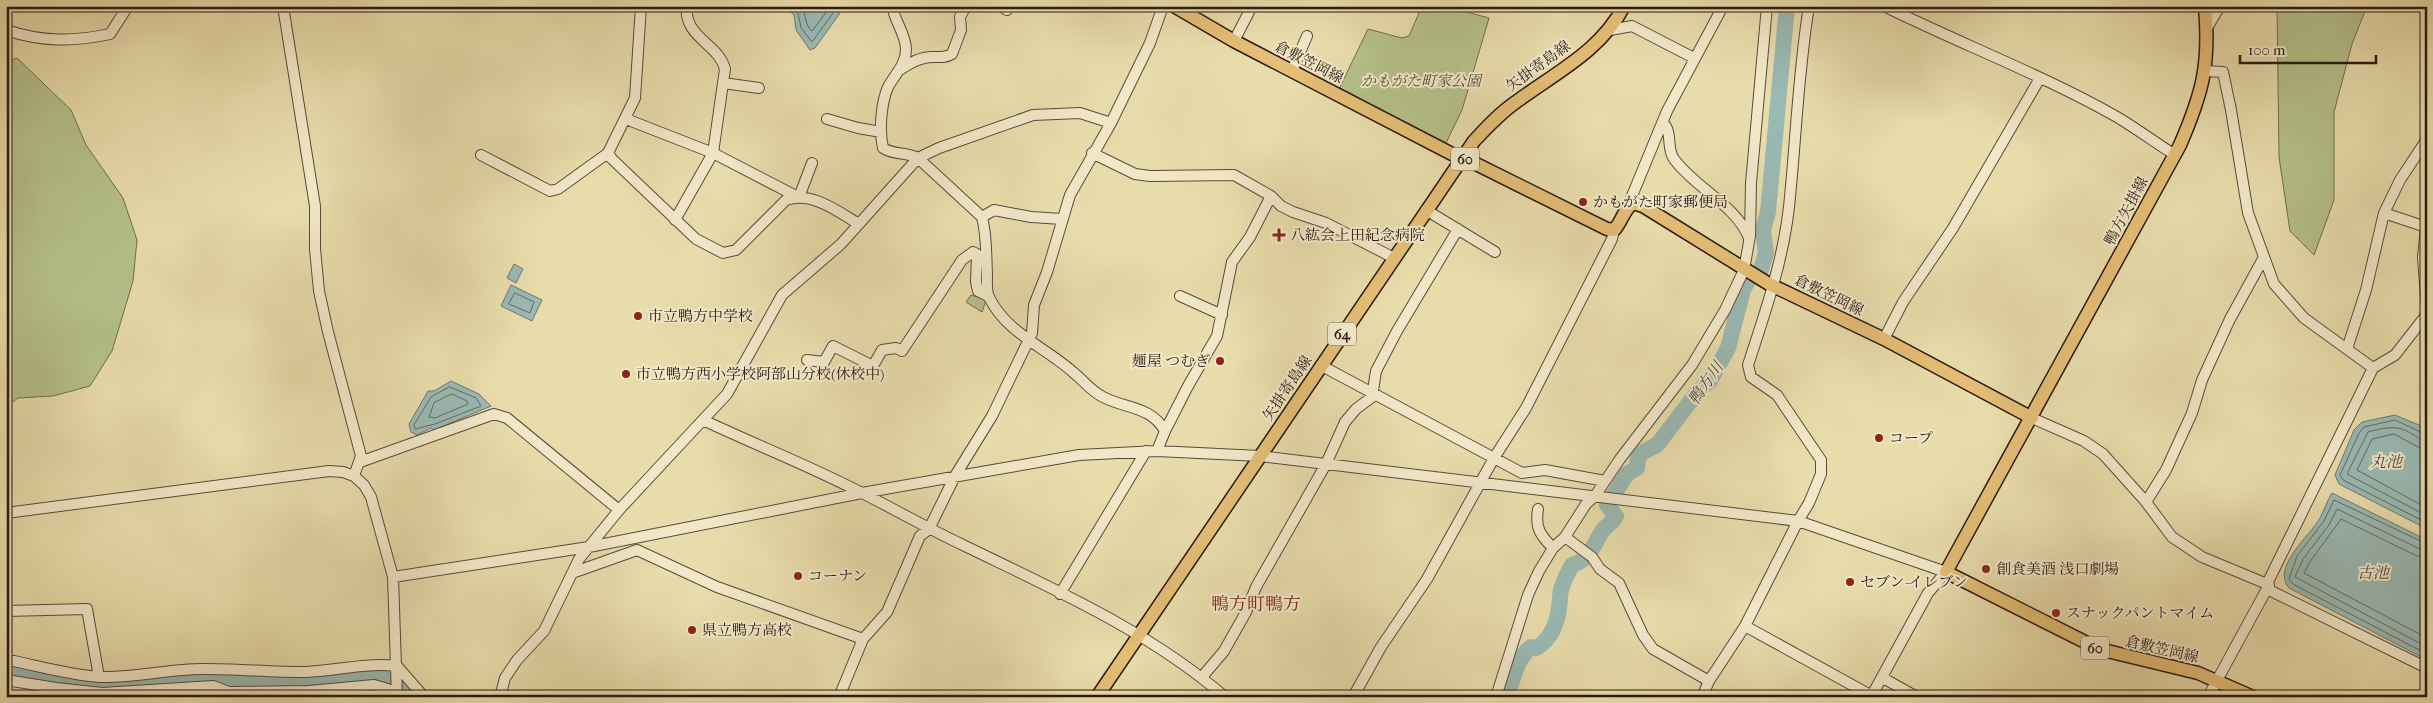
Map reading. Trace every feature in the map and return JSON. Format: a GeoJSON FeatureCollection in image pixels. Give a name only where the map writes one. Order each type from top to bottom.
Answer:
{"type":"FeatureCollection","features":[{"type":"Feature","properties":{"kind":"main road","name":"倉敷笠岡線"},"geometry":{"type":"LineString","coordinates":[[1174,6],[1234,41],[1454,156],[1462,157],[1607,229],[1614,230]]}},
{"type":"Feature","properties":{"kind":"main road","name":"矢掛寄島線"},"geometry":{"type":"LineString","coordinates":[[1097,697],[1474,141],[1497,117],[1593,46],[1610,30],[1624,6]]}},
{"type":"Feature","properties":{"kind":"main road","name":"鴨方矢掛線"},"geometry":{"type":"LineString","coordinates":[[2032,418],[2175,155],[2194,113],[2203,86],[2205,71],[2207,28],[2205,6]]}},
{"type":"Feature","properties":{"kind":"main road","name":"倉敷笠岡線"},"geometry":{"type":"LineString","coordinates":[[1627,208],[1633,203],[1643,206],[1771,285],[1884,340],[2032,418]]}},
{"type":"Feature","properties":{"kind":"main road"},"geometry":{"type":"LineString","coordinates":[[1614,230],[1619,225],[1627,208]]}},
{"type":"Feature","properties":{"kind":"main road"},"geometry":{"type":"LineString","coordinates":[[1946,572],[2032,418]]}},
{"type":"Feature","properties":{"kind":"main road","name":"倉敷笠岡線"},"geometry":{"type":"LineString","coordinates":[[1946,572],[2098,649],[2218,680],[2253,697]]}},
{"type":"Feature","properties":{"kind":"street"},"geometry":{"type":"LineString","coordinates":[[6,30],[40,39],[88,39],[110,34],[128,6]]}},
{"type":"Feature","properties":{"kind":"street"},"geometry":{"type":"LineString","coordinates":[[283,6],[315,206],[315,249],[319,290],[328,332],[361,456],[354,476]]}},
{"type":"Feature","properties":{"kind":"street"},"geometry":{"type":"LineString","coordinates":[[481,155],[550,191],[558,189],[608,153],[626,120],[635,98],[641,6]]}},
{"type":"Feature","properties":{"kind":"street"},"geometry":{"type":"LineString","coordinates":[[675,220],[714,153],[725,69],[723,62],[696,36],[690,25],[687,6]]}},
{"type":"Feature","properties":{"kind":"street"},"geometry":{"type":"LineString","coordinates":[[893,6],[894,14],[905,40],[906,50],[901,69]]}},
{"type":"Feature","properties":{"kind":"street"},"geometry":{"type":"LineString","coordinates":[[966,6],[960,17],[961,30],[952,54],[948,57],[930,57],[914,60],[901,69],[888,87],[881,132],[883,148],[887,151],[909,154],[918,158],[982,217],[985,231],[988,296]]}},
{"type":"Feature","properties":{"kind":"street"},"geometry":{"type":"LineString","coordinates":[[839,697],[863,639],[887,612],[920,536],[929,529],[955,476],[992,416],[1032,333],[1034,306],[1047,272],[1070,195],[1112,122],[1150,43],[1163,6]]}},
{"type":"Feature","properties":{"kind":"street"},"geometry":{"type":"LineString","coordinates":[[1234,41],[1252,6]]}},
{"type":"Feature","properties":{"kind":"street"},"geometry":{"type":"LineString","coordinates":[[1627,208],[1663,123],[1694,58],[1723,6]]}},
{"type":"Feature","properties":{"kind":"street"},"geometry":{"type":"LineString","coordinates":[[1496,697],[1528,595],[1553,548],[1565,537],[1586,504],[1595,496],[1692,365],[1725,310],[1744,270],[1750,240],[1751,183],[1766,6]]}},
{"type":"Feature","properties":{"kind":"street"},"geometry":{"type":"LineString","coordinates":[[1702,697],[1709,681],[1745,626],[1809,503],[1821,474],[1821,460],[1777,395],[1751,377],[1748,365],[1771,285],[1789,208],[1802,50],[1808,6]]}},
{"type":"Feature","properties":{"kind":"street"},"geometry":{"type":"LineString","coordinates":[[1884,6],[1954,40],[2040,78],[2118,118],[2175,155]]}},
{"type":"Feature","properties":{"kind":"street"},"geometry":{"type":"LineString","coordinates":[[2207,28],[2220,6]]}},
{"type":"Feature","properties":{"kind":"street"},"geometry":{"type":"LineString","coordinates":[[1610,30],[1632,26],[1694,58]]}},
{"type":"Feature","properties":{"kind":"street"},"geometry":{"type":"LineString","coordinates":[[1292,71],[1306,36]]}},
{"type":"Feature","properties":{"kind":"street"},"geometry":{"type":"LineString","coordinates":[[2205,71],[2223,72],[2248,213],[2274,284],[2304,318],[2373,368]]}},
{"type":"Feature","properties":{"kind":"street"},"geometry":{"type":"LineString","coordinates":[[1884,340],[1903,302],[1953,228],[2040,78]]}},
{"type":"Feature","properties":{"kind":"street"},"geometry":{"type":"LineString","coordinates":[[724,83],[759,88]]}},
{"type":"Feature","properties":{"kind":"street"},"geometry":{"type":"LineString","coordinates":[[500,697],[505,678],[517,660],[544,631],[579,559],[619,510],[727,394],[782,295],[827,257],[918,158],[939,148],[1033,115],[1080,113],[1112,122]]}},
{"type":"Feature","properties":{"kind":"street"},"geometry":{"type":"LineString","coordinates":[[827,119],[881,132]]}},
{"type":"Feature","properties":{"kind":"street"},"geometry":{"type":"LineString","coordinates":[[626,120],[714,153],[798,196],[815,199],[859,224]]}},
{"type":"Feature","properties":{"kind":"street"},"geometry":{"type":"LineString","coordinates":[[1663,123],[1668,130],[1672,157],[1740,222],[1750,240]]}},
{"type":"Feature","properties":{"kind":"street"},"geometry":{"type":"LineString","coordinates":[[2347,349],[2368,281],[2384,213],[2400,180],[2427,139]]}},
{"type":"Feature","properties":{"kind":"street"},"geometry":{"type":"LineString","coordinates":[[608,153],[696,239],[723,253],[736,250],[786,200],[798,196],[812,164]]}},
{"type":"Feature","properties":{"kind":"street"},"geometry":{"type":"LineString","coordinates":[[1092,154],[1135,174],[1150,176],[1234,175],[1271,196],[1281,206],[1326,223],[1394,258]]}},
{"type":"Feature","properties":{"kind":"street"},"geometry":{"type":"LineString","coordinates":[[1060,594],[1165,431],[1217,336],[1232,262],[1250,237],[1271,196]]}},
{"type":"Feature","properties":{"kind":"street"},"geometry":{"type":"LineString","coordinates":[[982,217],[994,210],[1031,217],[1062,219]]}},
{"type":"Feature","properties":{"kind":"street"},"geometry":{"type":"LineString","coordinates":[[1426,210],[1495,252]]}},
{"type":"Feature","properties":{"kind":"street"},"geometry":{"type":"LineString","coordinates":[[2384,213],[2426,227],[2423,257],[2427,310]]}},
{"type":"Feature","properties":{"kind":"street"},"geometry":{"type":"LineString","coordinates":[[1202,677],[1224,651],[1270,563],[1326,464],[1345,422],[1374,393],[1376,371],[1396,331],[1458,229]]}},
{"type":"Feature","properties":{"kind":"street"},"geometry":{"type":"LineString","coordinates":[[1352,697],[1381,647],[1427,579],[1494,458],[1548,368],[1612,239],[1614,230]]}},
{"type":"Feature","properties":{"kind":"street"},"geometry":{"type":"LineString","coordinates":[[807,360],[824,362],[833,346],[873,366],[882,350],[896,348],[902,351],[962,260],[973,252],[977,254],[976,282],[978,291],[988,296],[1009,323],[1028,340],[1074,372],[1092,391],[1105,398],[1141,409],[1155,418],[1165,431]]}},
{"type":"Feature","properties":{"kind":"street"},"geometry":{"type":"LineString","coordinates":[[2146,502],[2166,470],[2192,413],[2202,380],[2230,319],[2264,259]]}},
{"type":"Feature","properties":{"kind":"street"},"geometry":{"type":"LineString","coordinates":[[1180,296],[1222,315]]}},
{"type":"Feature","properties":{"kind":"street"},"geometry":{"type":"LineString","coordinates":[[2208,697],[2268,584],[2373,368],[2395,355],[2427,314]]}},
{"type":"Feature","properties":{"kind":"street"},"geometry":{"type":"LineString","coordinates":[[1322,366],[1522,473],[1545,470],[1605,481]]}},
{"type":"Feature","properties":{"kind":"street"},"geometry":{"type":"LineString","coordinates":[[360,462],[494,414],[507,418],[619,510]]}},
{"type":"Feature","properties":{"kind":"street"},"geometry":{"type":"LineString","coordinates":[[2032,418],[2084,441],[2103,454],[2146,502],[2172,537],[2202,557],[2268,584],[2271,591],[2427,668]]}},
{"type":"Feature","properties":{"kind":"street"},"geometry":{"type":"LineString","coordinates":[[703,420],[862,493],[929,529],[1060,594],[1139,636],[1202,677],[1225,697]]}},
{"type":"Feature","properties":{"kind":"street"},"geometry":{"type":"LineString","coordinates":[[393,577],[588,547],[862,493],[1079,455],[1151,451],[1260,456],[1798,521],[1946,572],[1928,593],[1872,696],[1745,626]]}},
{"type":"Feature","properties":{"kind":"street"},"geometry":{"type":"LineString","coordinates":[[6,513],[329,471],[343,472],[354,476],[364,485],[371,497],[393,577],[397,697]]}},
{"type":"Feature","properties":{"kind":"street"},"geometry":{"type":"LineString","coordinates":[[1538,509],[1536,524],[1545,540],[1553,548]]}},
{"type":"Feature","properties":{"kind":"street"},"geometry":{"type":"LineString","coordinates":[[1565,537],[1592,557],[1600,569],[1619,583],[1643,635],[1653,649],[1709,681]]}},
{"type":"Feature","properties":{"kind":"street"},"geometry":{"type":"LineString","coordinates":[[572,573],[637,550],[717,586],[863,639]]}},
{"type":"Feature","properties":{"kind":"street"},"geometry":{"type":"LineString","coordinates":[[6,611],[87,609],[99,677]]}},
{"type":"Feature","properties":{"kind":"street"},"geometry":{"type":"LineString","coordinates":[[6,661],[99,677],[133,676],[203,669],[308,672],[384,664],[396,666],[424,697]]}},
{"type":"Feature","properties":{"kind":"street"},"geometry":{"type":"LineString","coordinates":[[1883,678],[1917,697]]}},
{"type":"Feature","properties":{"kind":"street"},"geometry":{"type":"LineString","coordinates":[[6,680],[102,693],[213,686],[229,692],[309,691],[374,684],[388,689],[397,697]]}},
{"type":"Feature","properties":{"kind":"green space","name":"かもがた町家公園"},"geometry":{"type":"Polygon","coordinates":[[[1422,6],[1467,12],[1489,18],[1462,110],[1446,143],[1338,91],[1368,29],[1402,38],[1409,36],[1422,6]]]}},
{"type":"Feature","properties":{"kind":"green space"},"geometry":{"type":"Polygon","coordinates":[[[2277,6],[2367,6],[2352,44],[2334,112],[2334,200],[2314,255],[2290,231],[2279,157],[2277,6]]]}},
{"type":"Feature","properties":{"kind":"green space"},"geometry":{"type":"Polygon","coordinates":[[[17,58],[71,110],[86,145],[123,198],[137,240],[133,281],[112,351],[90,386],[53,396],[18,398],[6,407],[6,63],[17,58]]]}},
{"type":"Feature","properties":{"kind":"green space"},"geometry":{"type":"Polygon","coordinates":[[[971,295],[986,300],[982,312],[966,302],[971,295]]]}},
{"type":"Feature","properties":{"kind":"water"},"geometry":{"type":"Polygon","coordinates":[[[784,6],[845,6],[815,48],[810,50],[796,30],[794,15],[784,6]]]}},
{"type":"Feature","properties":{"kind":"water"},"geometry":{"type":"Polygon","coordinates":[[[514,264],[523,269],[516,283],[507,278],[514,264]]]}},
{"type":"Feature","properties":{"kind":"water"},"geometry":{"type":"Polygon","coordinates":[[[511,285],[542,300],[532,321],[501,306],[511,285]]]}},
{"type":"Feature","properties":{"kind":"water"},"geometry":{"type":"Polygon","coordinates":[[[451,381],[479,394],[491,406],[434,430],[431,428],[417,435],[411,432],[409,424],[428,391],[434,391],[451,381]]]}},
{"type":"Feature","properties":{"kind":"water","name":"丸池"},"geometry":{"type":"Polygon","coordinates":[[[2395,415],[2419,425],[2427,432],[2427,529],[2339,484],[2335,475],[2354,430],[2362,422],[2395,415]]]}},
{"type":"Feature","properties":{"kind":"water","name":"古池"},"geometry":{"type":"Polygon","coordinates":[[[2332,493],[2427,540],[2427,660],[2289,588],[2285,580],[2288,561],[2320,518],[2332,493]]]}},
{"type":"Feature","properties":{"kind":"waterway","name":"鴨方川"},"geometry":{"type":"LineString","coordinates":[[1507,697],[1522,657],[1531,647],[1536,648],[1542,644],[1551,633],[1557,620],[1562,586],[1572,565],[1587,556],[1603,530],[1615,518],[1616,516],[1607,505],[1627,474],[1637,468],[1638,458],[1643,452],[1657,445],[1696,394],[1711,379],[1728,348],[1743,290],[1750,277],[1760,273],[1766,253],[1763,230],[1768,212],[1787,6]]}},
{"type":"Feature","properties":{"kind":"waterway"},"geometry":{"type":"LineString","coordinates":[[6,670],[14,669],[91,686],[207,678],[291,685],[378,673],[409,697]]}},
{"type":"Feature","properties":{"kind":"place","name":"かもがた町家郵便局"},"geometry":{"type":"Point","coordinates":[1583,202]}},
{"type":"Feature","properties":{"kind":"place","name":"八紘会上田紀念病院"},"geometry":{"type":"Point","coordinates":[1279,235]}},
{"type":"Feature","properties":{"kind":"place","name":"市立鴨方中学校"},"geometry":{"type":"Point","coordinates":[638,316]}},
{"type":"Feature","properties":{"kind":"place","name":"麺屋 つむぎ"},"geometry":{"type":"Point","coordinates":[1220,361]}},
{"type":"Feature","properties":{"kind":"place","name":"市立鴨方西小学校阿部山分校(休校中)"},"geometry":{"type":"Point","coordinates":[626,374]}},
{"type":"Feature","properties":{"kind":"place","name":"コープ"},"geometry":{"type":"Point","coordinates":[1879,438]}},
{"type":"Feature","properties":{"kind":"place","name":"創食美酒 浅口劇場"},"geometry":{"type":"Point","coordinates":[1986,569]}},
{"type":"Feature","properties":{"kind":"place","name":"コーナン"},"geometry":{"type":"Point","coordinates":[798,576]}},
{"type":"Feature","properties":{"kind":"place","name":"セブン-イレブン"},"geometry":{"type":"Point","coordinates":[1850,582]}},
{"type":"Feature","properties":{"kind":"place","name":"スナックパントマイム"},"geometry":{"type":"Point","coordinates":[2056,613]}},
{"type":"Feature","properties":{"kind":"place","name":"県立鴨方高校"},"geometry":{"type":"Point","coordinates":[692,630]}},
{"type":"Feature","properties":{"kind":"district","name":"鴨方町鴨方"},"geometry":{"type":"Point","coordinates":[1256,604]}}]}
